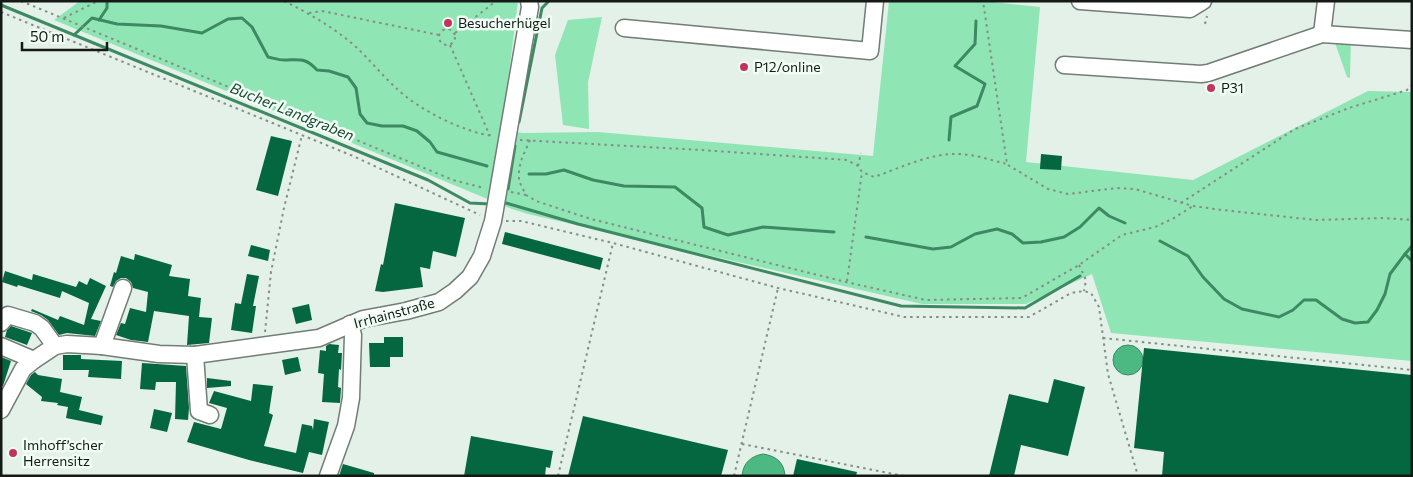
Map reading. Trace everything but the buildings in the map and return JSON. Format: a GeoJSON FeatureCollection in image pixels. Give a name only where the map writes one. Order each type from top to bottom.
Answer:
{"type":"FeatureCollection","features":[{"type":"Feature","properties":{"kind":"street","name":"Irrhainstraße"},"geometry":{"type":"LineString","coordinates":[[55,346],[67,344],[102,346],[159,354],[195,355],[265,347],[319,338],[363,319],[406,311],[439,302],[470,276],[482,256],[495,205],[530,7],[529,1]]}},
{"type":"Feature","properties":{"kind":"street"},"geometry":{"type":"LineString","coordinates":[[624,28],[870,51],[874,1]]}},
{"type":"Feature","properties":{"kind":"street"},"geometry":{"type":"LineString","coordinates":[[1080,1],[1131,3],[1190,9],[1202,1]]}},
{"type":"Feature","properties":{"kind":"street"},"geometry":{"type":"LineString","coordinates":[[1322,34],[1326,1]]}},
{"type":"Feature","properties":{"kind":"street"},"geometry":{"type":"LineString","coordinates":[[1064,65],[1208,73],[1322,34],[1412,40]]}},
{"type":"Feature","properties":{"kind":"street"},"geometry":{"type":"LineString","coordinates":[[102,346],[122,288]]}},
{"type":"Feature","properties":{"kind":"street"},"geometry":{"type":"LineString","coordinates":[[1,323],[8,315],[35,323],[42,328],[55,346],[23,369],[1,410]]}},
{"type":"Feature","properties":{"kind":"street"},"geometry":{"type":"LineString","coordinates":[[328,476],[346,426],[350,398],[353,335],[350,324]]}},
{"type":"Feature","properties":{"kind":"street"},"geometry":{"type":"LineString","coordinates":[[1,346],[34,360]]}},
{"type":"Feature","properties":{"kind":"street"},"geometry":{"type":"LineString","coordinates":[[195,355],[199,411],[210,415]]}},
{"type":"Feature","properties":{"kind":"path"},"geometry":{"type":"LineString","coordinates":[[21,1],[452,180],[477,187],[495,205]]}},
{"type":"Feature","properties":{"kind":"path"},"geometry":{"type":"LineString","coordinates":[[63,19],[98,1]]}},
{"type":"Feature","properties":{"kind":"path"},"geometry":{"type":"LineString","coordinates":[[284,1],[309,13],[334,30],[356,47],[396,89],[423,108],[449,122],[490,136],[847,160],[858,166],[862,172],[874,177],[933,156],[955,154],[979,157],[1007,164],[1048,189],[1068,194],[1117,188],[1135,189],[1193,206],[1316,220],[1384,218],[1412,220]]}},
{"type":"Feature","properties":{"kind":"path"},"geometry":{"type":"LineString","coordinates":[[455,33],[496,1]]}},
{"type":"Feature","properties":{"kind":"path"},"geometry":{"type":"LineString","coordinates":[[983,1],[1007,164]]}},
{"type":"Feature","properties":{"kind":"path"},"geometry":{"type":"LineString","coordinates":[[309,13],[322,11],[439,35]]}},
{"type":"Feature","properties":{"kind":"path"},"geometry":{"type":"LineString","coordinates":[[1,12],[353,156],[495,205],[521,220],[778,288],[904,317],[1029,316],[1072,293],[1084,291],[1091,293],[1099,307],[1108,374],[1138,476]]}},
{"type":"Feature","properties":{"kind":"path"},"geometry":{"type":"LineString","coordinates":[[449,29],[455,33],[455,40],[450,45],[444,45],[440,41],[439,35],[443,30],[449,29]]}},
{"type":"Feature","properties":{"kind":"path"},"geometry":{"type":"LineString","coordinates":[[450,45],[490,136]]}},
{"type":"Feature","properties":{"kind":"path"},"geometry":{"type":"LineString","coordinates":[[1181,203],[1295,130],[1349,108],[1407,90],[1412,86]]}},
{"type":"Feature","properties":{"kind":"path"},"geometry":{"type":"LineString","coordinates":[[265,347],[264,326],[271,272],[302,135]]}},
{"type":"Feature","properties":{"kind":"path"},"geometry":{"type":"LineString","coordinates":[[530,140],[519,169],[519,181],[526,195],[536,201],[592,219],[926,300],[1022,298],[1079,265],[1122,235],[1155,227],[1193,206]]}},
{"type":"Feature","properties":{"kind":"path"},"geometry":{"type":"LineString","coordinates":[[858,166],[861,153]]}},
{"type":"Feature","properties":{"kind":"path"},"geometry":{"type":"LineString","coordinates":[[846,282],[862,172]]}},
{"type":"Feature","properties":{"kind":"path"},"geometry":{"type":"LineString","coordinates":[[558,476],[613,243]]}},
{"type":"Feature","properties":{"kind":"path"},"geometry":{"type":"LineString","coordinates":[[1079,265],[1086,280],[1084,291]]}},
{"type":"Feature","properties":{"kind":"path"},"geometry":{"type":"LineString","coordinates":[[734,476],[778,288]]}},
{"type":"Feature","properties":{"kind":"path"},"geometry":{"type":"LineString","coordinates":[[1104,338],[1412,370]]}},
{"type":"Feature","properties":{"kind":"path"},"geometry":{"type":"LineString","coordinates":[[741,444],[904,476]]}},
{"type":"Feature","properties":{"kind":"shaded area"},"geometry":{"type":"Polygon","coordinates":[[[80,1],[518,1],[502,129],[522,133],[598,132],[873,156],[889,1],[983,1],[1040,7],[1026,162],[1193,180],[1368,91],[1412,92],[1412,361],[1111,333],[1092,274],[1026,304],[922,304],[528,214],[54,20],[80,1]]]}},
{"type":"Feature","properties":{"kind":"shaded area"},"geometry":{"type":"Polygon","coordinates":[[[602,17],[588,82],[589,129],[563,125],[555,55],[568,20],[602,17]]]}},
{"type":"Feature","properties":{"kind":"shaded area"},"geometry":{"type":"Polygon","coordinates":[[[1333,37],[1351,39],[1350,78],[1347,77],[1333,37]]]}},
{"type":"Feature","properties":{"kind":"shaded area"},"geometry":{"type":"Polygon","coordinates":[[[1128,345],[1139,349],[1143,360],[1139,371],[1128,375],[1117,371],[1113,360],[1117,349],[1128,345]]]}},
{"type":"Feature","properties":{"kind":"shaded area"},"geometry":{"type":"Polygon","coordinates":[[[763,454],[772,456],[781,463],[785,476],[742,476],[748,461],[755,456],[763,454]]]}},
{"type":"Feature","properties":{"kind":"waterway"},"geometry":{"type":"LineString","coordinates":[[519,122],[542,8],[549,1]]}},
{"type":"Feature","properties":{"kind":"waterway"},"geometry":{"type":"LineString","coordinates":[[99,20],[107,8],[107,3]]}},
{"type":"Feature","properties":{"kind":"waterway","name":"Bucher Landgraben"},"geometry":{"type":"LineString","coordinates":[[1,5],[428,180],[470,203],[490,204]]}},
{"type":"Feature","properties":{"kind":"waterway"},"geometry":{"type":"LineString","coordinates":[[74,35],[92,18],[117,24],[161,26],[202,33],[228,19],[242,18],[252,27],[268,57],[282,60],[302,60],[317,70],[329,71],[348,77],[356,88],[360,114],[367,123],[382,126],[403,126],[417,131],[430,142],[437,152],[487,166]]}},
{"type":"Feature","properties":{"kind":"waterway"},"geometry":{"type":"LineString","coordinates":[[949,140],[951,117],[977,106],[985,84],[955,66],[975,44],[976,21]]}},
{"type":"Feature","properties":{"kind":"waterway"},"geometry":{"type":"LineString","coordinates":[[508,189],[515,146]]}},
{"type":"Feature","properties":{"kind":"waterway"},"geometry":{"type":"LineString","coordinates":[[529,174],[546,174],[564,170],[593,180],[624,186],[675,187],[702,208],[704,227],[728,235],[763,227],[834,232]]}},
{"type":"Feature","properties":{"kind":"waterway"},"geometry":{"type":"LineString","coordinates":[[501,203],[901,306],[1025,308],[1080,276]]}},
{"type":"Feature","properties":{"kind":"waterway"},"geometry":{"type":"LineString","coordinates":[[866,237],[933,249],[951,247],[975,234],[997,229],[1012,234],[1023,243],[1041,242],[1064,237],[1080,227],[1099,208],[1109,216],[1125,223]]}},
{"type":"Feature","properties":{"kind":"waterway"},"geometry":{"type":"LineString","coordinates":[[1160,241],[1188,256],[1203,277],[1224,299],[1242,309],[1279,317],[1293,310],[1304,300],[1316,300],[1342,319],[1355,323],[1368,322],[1385,294],[1390,274],[1405,254],[1412,261]]}},
{"type":"Feature","properties":{"kind":"waterway","name":"Bucher Landgraben"},"geometry":{"type":"LineString","coordinates":[[1405,254],[1412,246]]}},
{"type":"Feature","properties":{"kind":"place","name":"Besucherhügel"},"geometry":{"type":"Point","coordinates":[448,23]}},
{"type":"Feature","properties":{"kind":"place","name":"P12/online"},"geometry":{"type":"Point","coordinates":[744,67]}},
{"type":"Feature","properties":{"kind":"place","name":"P31"},"geometry":{"type":"Point","coordinates":[1211,88]}},
{"type":"Feature","properties":{"kind":"place","name":"Imhoff’scher Herrensitz"},"geometry":{"type":"Point","coordinates":[13,453]}}]}
